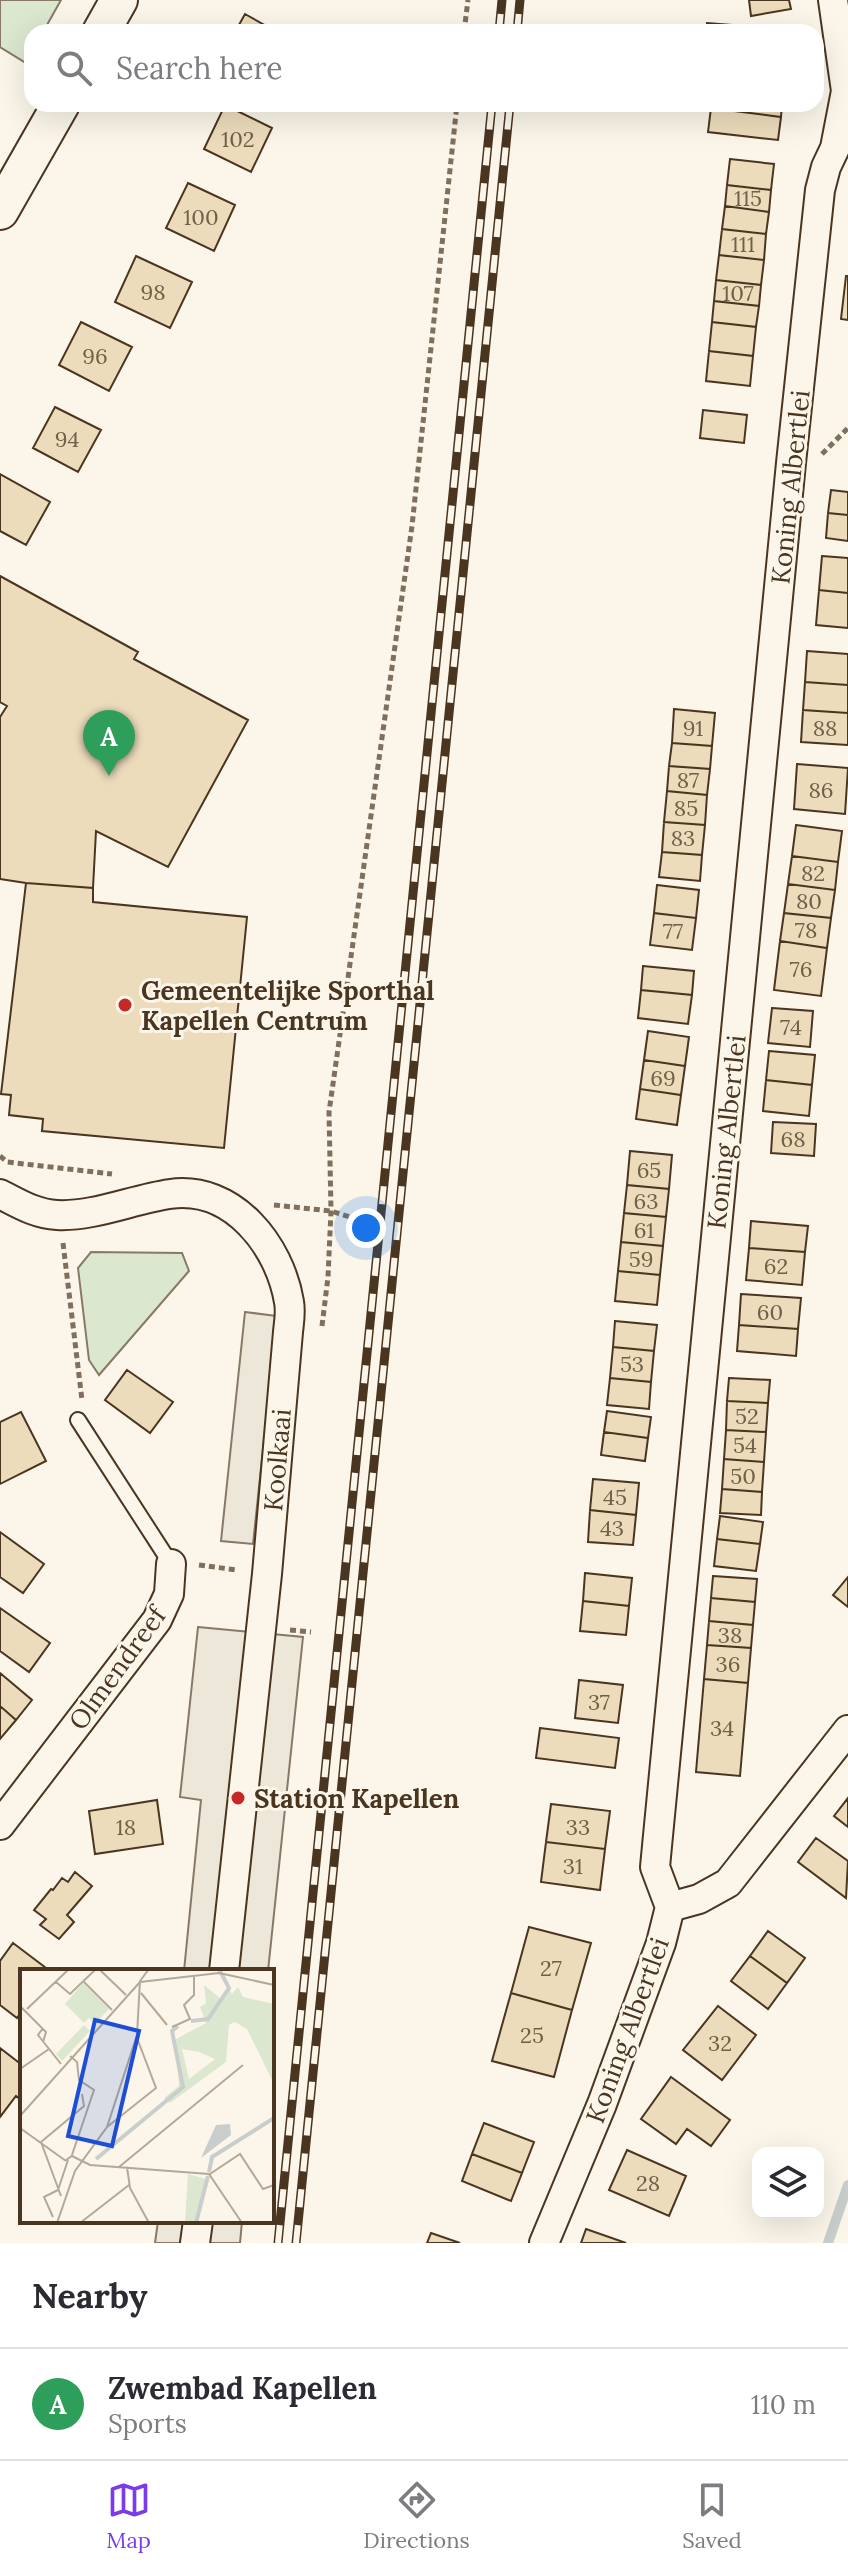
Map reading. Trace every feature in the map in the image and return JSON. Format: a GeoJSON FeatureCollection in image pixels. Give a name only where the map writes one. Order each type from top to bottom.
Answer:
{"type":"FeatureCollection","features":[{"type":"Feature","properties":{"kind":"street"},"geometry":{"type":"LineString","coordinates":[[106,24],[119,0]]}},
{"type":"Feature","properties":{"kind":"street","name":"Koning Albertlei"},"geometry":{"type":"LineString","coordinates":[[544,2243],[602,2104],[661,1943],[670,1907],[655,1867],[658,1830],[791,463],[820,190],[826,167],[842,150],[846,91],[833,0]]}},
{"type":"Feature","properties":{"kind":"street"},"geometry":{"type":"LineString","coordinates":[[0,211],[56,112]]}},
{"type":"Feature","properties":{"kind":"street","name":"Koolkaai"},"geometry":{"type":"LineString","coordinates":[[0,1194],[40,1213],[59,1215],[174,1193],[207,1196],[237,1211],[258,1232],[275,1260],[290,1305],[267,1574],[224,1969]]}},
{"type":"Feature","properties":{"kind":"street","name":"Olmendreef"},"geometry":{"type":"LineString","coordinates":[[0,1825],[157,1620],[169,1594],[171,1564]]}},
{"type":"Feature","properties":{"kind":"street"},"geometry":{"type":"LineString","coordinates":[[670,1907],[699,1899],[728,1883],[848,1730]]}},
{"type":"Feature","properties":{"kind":"street"},"geometry":{"type":"LineString","coordinates":[[195,2243],[198,2223]]}},
{"type":"Feature","properties":{"kind":"lane"},"geometry":{"type":"LineString","coordinates":[[78,1420],[171,1564]]}},
{"type":"Feature","properties":{"kind":"path"},"geometry":{"type":"LineString","coordinates":[[465,24],[468,0]]}},
{"type":"Feature","properties":{"kind":"path"},"geometry":{"type":"LineString","coordinates":[[329,1112],[412,526],[456,112]]}},
{"type":"Feature","properties":{"kind":"path"},"geometry":{"type":"LineString","coordinates":[[347,989],[376,992]]}},
{"type":"Feature","properties":{"kind":"path"},"geometry":{"type":"LineString","coordinates":[[331,1211],[353,1218]]}},
{"type":"Feature","properties":{"kind":"path"},"geometry":{"type":"LineString","coordinates":[[59,1215],[83,1403],[78,1420]]}},
{"type":"Feature","properties":{"kind":"path"},"geometry":{"type":"LineString","coordinates":[[171,1564],[267,1574]]}},
{"type":"Feature","properties":{"kind":"path"},"geometry":{"type":"LineString","coordinates":[[297,1631],[311,1632]]}},
{"type":"Feature","properties":{"kind":"green space"},"geometry":{"type":"Polygon","coordinates":[[[0,0],[61,0],[48,24],[24,24],[24,62],[0,47],[0,0]]]}},
{"type":"Feature","properties":{"kind":"green space"},"geometry":{"type":"Polygon","coordinates":[[[91,1252],[182,1253],[189,1271],[99,1375],[89,1360],[78,1268],[91,1252]]]}},
{"type":"Feature","properties":{"kind":"shaded area"},"geometry":{"type":"Polygon","coordinates":[[[245,1312],[277,1316],[253,1544],[221,1541],[245,1312]]]}},
{"type":"Feature","properties":{"kind":"shaded area","name":"Station Kapellen"},"geometry":{"type":"Polygon","coordinates":[[[198,1627],[303,1637],[268,1969],[184,1969],[201,1800],[180,1797],[198,1627]]]}},
{"type":"Feature","properties":{"kind":"shaded area"},"geometry":{"type":"Polygon","coordinates":[[[158,2223],[242,2223],[240,2243],[155,2243],[158,2223]]]}},
{"type":"Feature","properties":{"kind":"building"},"geometry":{"type":"Polygon","coordinates":[[[749,0],[789,0],[791,9],[751,16],[749,0]]]}},
{"type":"Feature","properties":{"kind":"building"},"geometry":{"type":"Polygon","coordinates":[[[245,14],[263,24],[239,24],[245,14]]]}},
{"type":"Feature","properties":{"kind":"building"},"geometry":{"type":"Polygon","coordinates":[[[222,112],[239,112],[272,128],[251,172],[204,149],[222,112]]]}},
{"type":"Feature","properties":{"kind":"building"},"geometry":{"type":"Polygon","coordinates":[[[710,112],[781,117],[778,140],[708,132],[710,112]]]}},
{"type":"Feature","properties":{"kind":"building"},"geometry":{"type":"Polygon","coordinates":[[[742,112],[781,112],[781,117],[742,112]]]}},
{"type":"Feature","properties":{"kind":"building"},"geometry":{"type":"Polygon","coordinates":[[[730,159],[774,164],[771,190],[727,185],[730,159]]]}},
{"type":"Feature","properties":{"kind":"building"},"geometry":{"type":"Polygon","coordinates":[[[188,183],[235,205],[214,251],[166,228],[188,183]]]}},
{"type":"Feature","properties":{"kind":"building"},"geometry":{"type":"Polygon","coordinates":[[[727,185],[771,190],[769,212],[725,206],[727,185]]]}},
{"type":"Feature","properties":{"kind":"building"},"geometry":{"type":"Polygon","coordinates":[[[725,206],[769,212],[766,234],[722,229],[725,206]]]}},
{"type":"Feature","properties":{"kind":"building"},"geometry":{"type":"Polygon","coordinates":[[[722,229],[766,234],[764,260],[719,255],[722,229]]]}},
{"type":"Feature","properties":{"kind":"building"},"geometry":{"type":"Polygon","coordinates":[[[719,255],[764,260],[761,285],[716,280],[719,255]]]}},
{"type":"Feature","properties":{"kind":"building"},"geometry":{"type":"Polygon","coordinates":[[[136,256],[192,282],[170,328],[115,302],[136,256]]]}},
{"type":"Feature","properties":{"kind":"building"},"geometry":{"type":"Polygon","coordinates":[[[848,276],[848,320],[841,319],[848,276]]]}},
{"type":"Feature","properties":{"kind":"building"},"geometry":{"type":"Polygon","coordinates":[[[716,280],[761,285],[759,306],[714,301],[716,280]]]}},
{"type":"Feature","properties":{"kind":"building"},"geometry":{"type":"Polygon","coordinates":[[[714,301],[759,306],[756,327],[712,322],[714,301]]]}},
{"type":"Feature","properties":{"kind":"building"},"geometry":{"type":"Polygon","coordinates":[[[81,322],[132,347],[109,391],[59,365],[81,322]]]}},
{"type":"Feature","properties":{"kind":"building"},"geometry":{"type":"Polygon","coordinates":[[[712,322],[756,327],[753,356],[709,351],[712,322]]]}},
{"type":"Feature","properties":{"kind":"building"},"geometry":{"type":"Polygon","coordinates":[[[709,351],[753,356],[750,386],[706,381],[709,351]]]}},
{"type":"Feature","properties":{"kind":"building"},"geometry":{"type":"Polygon","coordinates":[[[55,407],[101,430],[78,472],[33,448],[55,407]]]}},
{"type":"Feature","properties":{"kind":"building"},"geometry":{"type":"Polygon","coordinates":[[[703,410],[747,415],[744,443],[700,438],[703,410]]]}},
{"type":"Feature","properties":{"kind":"building"},"geometry":{"type":"Polygon","coordinates":[[[0,474],[50,502],[26,545],[0,531],[0,474]]]}},
{"type":"Feature","properties":{"kind":"building"},"geometry":{"type":"Polygon","coordinates":[[[831,490],[848,492],[848,515],[828,513],[831,490]]]}},
{"type":"Feature","properties":{"kind":"building"},"geometry":{"type":"Polygon","coordinates":[[[828,513],[848,515],[848,541],[826,538],[828,513]]]}},
{"type":"Feature","properties":{"kind":"building"},"geometry":{"type":"Polygon","coordinates":[[[822,556],[848,558],[848,593],[819,590],[822,556]]]}},
{"type":"Feature","properties":{"kind":"building"},"geometry":{"type":"Polygon","coordinates":[[[0,576],[138,652],[134,659],[248,720],[168,867],[96,831],[93,888],[0,879],[0,717],[7,706],[0,702],[0,576]]]}},
{"type":"Feature","properties":{"kind":"building"},"geometry":{"type":"Polygon","coordinates":[[[819,590],[848,593],[848,628],[816,625],[819,590]]]}},
{"type":"Feature","properties":{"kind":"building"},"geometry":{"type":"Polygon","coordinates":[[[807,651],[848,654],[848,685],[805,682],[807,651]]]}},
{"type":"Feature","properties":{"kind":"building"},"geometry":{"type":"Polygon","coordinates":[[[805,682],[848,685],[848,713],[803,710],[805,682]]]}},
{"type":"Feature","properties":{"kind":"building"},"geometry":{"type":"Polygon","coordinates":[[[674,709],[715,713],[712,746],[672,743],[674,709]]]}},
{"type":"Feature","properties":{"kind":"building"},"geometry":{"type":"Polygon","coordinates":[[[803,710],[848,713],[848,745],[801,742],[803,710]]]}},
{"type":"Feature","properties":{"kind":"building"},"geometry":{"type":"Polygon","coordinates":[[[672,743],[712,746],[710,769],[669,766],[672,743]]]}},
{"type":"Feature","properties":{"kind":"building"},"geometry":{"type":"Polygon","coordinates":[[[797,764],[848,768],[845,814],[794,809],[797,764]]]}},
{"type":"Feature","properties":{"kind":"building"},"geometry":{"type":"Polygon","coordinates":[[[669,766],[710,769],[707,795],[667,791],[669,766]]]}},
{"type":"Feature","properties":{"kind":"building"},"geometry":{"type":"Polygon","coordinates":[[[667,791],[707,795],[705,825],[664,822],[667,791]]]}},
{"type":"Feature","properties":{"kind":"building"},"geometry":{"type":"Polygon","coordinates":[[[664,822],[705,825],[702,855],[662,852],[664,822]]]}},
{"type":"Feature","properties":{"kind":"building"},"geometry":{"type":"Polygon","coordinates":[[[796,825],[842,831],[838,862],[792,856],[796,825]]]}},
{"type":"Feature","properties":{"kind":"building"},"geometry":{"type":"Polygon","coordinates":[[[662,852],[702,855],[700,881],[659,877],[662,852]]]}},
{"type":"Feature","properties":{"kind":"building"},"geometry":{"type":"Polygon","coordinates":[[[792,856],[838,862],[835,890],[788,884],[792,856]]]}},
{"type":"Feature","properties":{"kind":"building","name":"Gemeentelijke Sporthal Kapellen Centrum"},"geometry":{"type":"Polygon","coordinates":[[[26,883],[93,888],[93,902],[247,917],[224,1148],[42,1131],[43,1119],[9,1115],[11,1095],[1,1094],[26,883]]]}},
{"type":"Feature","properties":{"kind":"building"},"geometry":{"type":"Polygon","coordinates":[[[788,884],[835,890],[831,918],[784,913],[788,884]]]}},
{"type":"Feature","properties":{"kind":"building"},"geometry":{"type":"Polygon","coordinates":[[[657,885],[699,890],[696,918],[654,913],[657,885]]]}},
{"type":"Feature","properties":{"kind":"building"},"geometry":{"type":"Polygon","coordinates":[[[654,913],[696,918],[692,950],[650,945],[654,913]]]}},
{"type":"Feature","properties":{"kind":"building"},"geometry":{"type":"Polygon","coordinates":[[[784,913],[831,918],[827,948],[780,941],[784,913]]]}},
{"type":"Feature","properties":{"kind":"building"},"geometry":{"type":"Polygon","coordinates":[[[780,941],[827,948],[821,996],[774,990],[780,941]]]}},
{"type":"Feature","properties":{"kind":"building"},"geometry":{"type":"Polygon","coordinates":[[[643,966],[694,971],[692,995],[641,990],[643,966]]]}},
{"type":"Feature","properties":{"kind":"building"},"geometry":{"type":"Polygon","coordinates":[[[641,990],[692,995],[688,1024],[638,1018],[641,990]]]}},
{"type":"Feature","properties":{"kind":"building"},"geometry":{"type":"Polygon","coordinates":[[[772,1008],[813,1011],[810,1047],[768,1043],[772,1008]]]}},
{"type":"Feature","properties":{"kind":"building"},"geometry":{"type":"Polygon","coordinates":[[[648,1031],[689,1037],[685,1066],[644,1060],[648,1031]]]}},
{"type":"Feature","properties":{"kind":"building"},"geometry":{"type":"Polygon","coordinates":[[[769,1051],[815,1055],[812,1085],[766,1080],[769,1051]]]}},
{"type":"Feature","properties":{"kind":"building"},"geometry":{"type":"Polygon","coordinates":[[[644,1060],[685,1066],[681,1095],[640,1089],[644,1060]]]}},
{"type":"Feature","properties":{"kind":"building"},"geometry":{"type":"Polygon","coordinates":[[[766,1080],[812,1085],[809,1116],[763,1111],[766,1080]]]}},
{"type":"Feature","properties":{"kind":"building"},"geometry":{"type":"Polygon","coordinates":[[[640,1089],[681,1095],[677,1125],[636,1119],[640,1089]]]}},
{"type":"Feature","properties":{"kind":"building"},"geometry":{"type":"Polygon","coordinates":[[[773,1122],[816,1124],[814,1156],[771,1153],[773,1122]]]}},
{"type":"Feature","properties":{"kind":"building"},"geometry":{"type":"Polygon","coordinates":[[[630,1151],[672,1155],[669,1189],[627,1185],[630,1151]]]}},
{"type":"Feature","properties":{"kind":"building"},"geometry":{"type":"Polygon","coordinates":[[[627,1185],[669,1189],[666,1217],[624,1213],[627,1185]]]}},
{"type":"Feature","properties":{"kind":"building"},"geometry":{"type":"Polygon","coordinates":[[[624,1213],[666,1217],[663,1246],[621,1242],[624,1213]]]}},
{"type":"Feature","properties":{"kind":"building"},"geometry":{"type":"Polygon","coordinates":[[[751,1221],[808,1226],[805,1252],[749,1248],[751,1221]]]}},
{"type":"Feature","properties":{"kind":"building"},"geometry":{"type":"Polygon","coordinates":[[[621,1242],[663,1246],[660,1275],[618,1271],[621,1242]]]}},
{"type":"Feature","properties":{"kind":"building"},"geometry":{"type":"Polygon","coordinates":[[[749,1248],[805,1252],[802,1285],[746,1280],[749,1248]]]}},
{"type":"Feature","properties":{"kind":"building"},"geometry":{"type":"Polygon","coordinates":[[[618,1271],[660,1275],[657,1305],[615,1301],[618,1271]]]}},
{"type":"Feature","properties":{"kind":"building"},"geometry":{"type":"Polygon","coordinates":[[[741,1294],[801,1298],[798,1329],[739,1325],[741,1294]]]}},
{"type":"Feature","properties":{"kind":"building"},"geometry":{"type":"Polygon","coordinates":[[[615,1321],[657,1325],[654,1351],[613,1347],[615,1321]]]}},
{"type":"Feature","properties":{"kind":"building"},"geometry":{"type":"Polygon","coordinates":[[[739,1325],[798,1329],[796,1356],[737,1351],[739,1325]]]}},
{"type":"Feature","properties":{"kind":"building"},"geometry":{"type":"Polygon","coordinates":[[[613,1347],[654,1351],[651,1382],[610,1378],[613,1347]]]}},
{"type":"Feature","properties":{"kind":"building"},"geometry":{"type":"Polygon","coordinates":[[[127,1370],[173,1402],[150,1433],[105,1400],[127,1370]]]}},
{"type":"Feature","properties":{"kind":"building"},"geometry":{"type":"Polygon","coordinates":[[[610,1378],[651,1382],[649,1409],[607,1405],[610,1378]]]}},
{"type":"Feature","properties":{"kind":"building"},"geometry":{"type":"Polygon","coordinates":[[[729,1378],[770,1380],[768,1403],[727,1401],[729,1378]]]}},
{"type":"Feature","properties":{"kind":"building"},"geometry":{"type":"Polygon","coordinates":[[[727,1401],[768,1403],[766,1432],[726,1430],[727,1401]]]}},
{"type":"Feature","properties":{"kind":"building"},"geometry":{"type":"Polygon","coordinates":[[[607,1411],[651,1417],[648,1438],[604,1432],[607,1411]]]}},
{"type":"Feature","properties":{"kind":"building"},"geometry":{"type":"Polygon","coordinates":[[[21,1412],[46,1461],[0,1484],[0,1422],[21,1412]]]}},
{"type":"Feature","properties":{"kind":"building"},"geometry":{"type":"Polygon","coordinates":[[[726,1430],[766,1432],[764,1462],[724,1459],[726,1430]]]}},
{"type":"Feature","properties":{"kind":"building"},"geometry":{"type":"Polygon","coordinates":[[[604,1432],[648,1438],[645,1461],[601,1455],[604,1432]]]}},
{"type":"Feature","properties":{"kind":"building"},"geometry":{"type":"Polygon","coordinates":[[[724,1459],[764,1462],[762,1492],[722,1489],[724,1459]]]}},
{"type":"Feature","properties":{"kind":"building"},"geometry":{"type":"Polygon","coordinates":[[[593,1479],[639,1483],[636,1515],[590,1510],[593,1479]]]}},
{"type":"Feature","properties":{"kind":"building"},"geometry":{"type":"Polygon","coordinates":[[[722,1489],[762,1492],[761,1515],[720,1513],[722,1489]]]}},
{"type":"Feature","properties":{"kind":"building"},"geometry":{"type":"Polygon","coordinates":[[[590,1510],[636,1515],[633,1545],[588,1542],[590,1510]]]}},
{"type":"Feature","properties":{"kind":"building"},"geometry":{"type":"Polygon","coordinates":[[[720,1516],[763,1522],[760,1544],[717,1539],[720,1516]]]}},
{"type":"Feature","properties":{"kind":"building"},"geometry":{"type":"Polygon","coordinates":[[[0,1532],[44,1564],[23,1593],[0,1577],[0,1532]]]}},
{"type":"Feature","properties":{"kind":"building"},"geometry":{"type":"Polygon","coordinates":[[[717,1539],[760,1544],[756,1571],[714,1566],[717,1539]]]}},
{"type":"Feature","properties":{"kind":"building"},"geometry":{"type":"Polygon","coordinates":[[[585,1573],[632,1578],[629,1606],[583,1601],[585,1573]]]}},
{"type":"Feature","properties":{"kind":"building"},"geometry":{"type":"Polygon","coordinates":[[[713,1576],[757,1579],[755,1602],[711,1598],[713,1576]]]}},
{"type":"Feature","properties":{"kind":"building"},"geometry":{"type":"Polygon","coordinates":[[[848,1577],[848,1607],[833,1595],[848,1577]]]}},
{"type":"Feature","properties":{"kind":"building"},"geometry":{"type":"Polygon","coordinates":[[[711,1598],[755,1602],[753,1625],[709,1621],[711,1598]]]}},
{"type":"Feature","properties":{"kind":"building"},"geometry":{"type":"Polygon","coordinates":[[[583,1601],[629,1606],[626,1635],[580,1631],[583,1601]]]}},
{"type":"Feature","properties":{"kind":"building"},"geometry":{"type":"Polygon","coordinates":[[[0,1608],[50,1643],[29,1672],[0,1651],[0,1608]]]}},
{"type":"Feature","properties":{"kind":"building"},"geometry":{"type":"Polygon","coordinates":[[[709,1621],[753,1625],[751,1648],[707,1645],[709,1621]]]}},
{"type":"Feature","properties":{"kind":"building"},"geometry":{"type":"Polygon","coordinates":[[[707,1645],[751,1648],[748,1683],[704,1679],[707,1645]]]}},
{"type":"Feature","properties":{"kind":"building"},"geometry":{"type":"Polygon","coordinates":[[[0,1673],[32,1700],[16,1720],[0,1706],[0,1673]]]}},
{"type":"Feature","properties":{"kind":"building"},"geometry":{"type":"Polygon","coordinates":[[[704,1679],[748,1683],[740,1776],[696,1772],[704,1679]]]}},
{"type":"Feature","properties":{"kind":"building"},"geometry":{"type":"Polygon","coordinates":[[[579,1680],[623,1685],[618,1723],[575,1718],[579,1680]]]}},
{"type":"Feature","properties":{"kind":"building"},"geometry":{"type":"Polygon","coordinates":[[[0,1706],[16,1720],[0,1739],[0,1706]]]}},
{"type":"Feature","properties":{"kind":"building"},"geometry":{"type":"Polygon","coordinates":[[[540,1728],[619,1738],[615,1768],[536,1758],[540,1728]]]}},
{"type":"Feature","properties":{"kind":"building"},"geometry":{"type":"Polygon","coordinates":[[[848,1798],[848,1827],[834,1816],[848,1798]]]}},
{"type":"Feature","properties":{"kind":"building"},"geometry":{"type":"Polygon","coordinates":[[[157,1800],[163,1844],[95,1854],[89,1811],[157,1800]]]}},
{"type":"Feature","properties":{"kind":"building"},"geometry":{"type":"Polygon","coordinates":[[[551,1804],[610,1811],[605,1849],[546,1842],[551,1804]]]}},
{"type":"Feature","properties":{"kind":"building"},"geometry":{"type":"Polygon","coordinates":[[[816,1838],[848,1861],[846,1898],[798,1862],[816,1838]]]}},
{"type":"Feature","properties":{"kind":"building"},"geometry":{"type":"Polygon","coordinates":[[[546,1842],[605,1849],[600,1890],[541,1882],[546,1842]]]}},
{"type":"Feature","properties":{"kind":"building"},"geometry":{"type":"Polygon","coordinates":[[[75,1872],[92,1886],[67,1915],[74,1922],[59,1939],[40,1925],[46,1919],[34,1910],[62,1878],[68,1882],[75,1872]]]}},
{"type":"Feature","properties":{"kind":"building"},"geometry":{"type":"Polygon","coordinates":[[[529,1927],[591,1943],[572,2010],[511,1993],[529,1927]]]}},
{"type":"Feature","properties":{"kind":"building"},"geometry":{"type":"Polygon","coordinates":[[[768,1931],[805,1958],[787,1983],[750,1956],[768,1931]]]}},
{"type":"Feature","properties":{"kind":"building"},"geometry":{"type":"Polygon","coordinates":[[[13,1943],[47,1969],[20,1969],[20,2014],[17,2018],[0,2005],[0,1961],[13,1943]]]}},
{"type":"Feature","properties":{"kind":"building"},"geometry":{"type":"Polygon","coordinates":[[[750,1956],[787,1983],[768,2009],[731,1981],[750,1956]]]}},
{"type":"Feature","properties":{"kind":"building"},"geometry":{"type":"Polygon","coordinates":[[[511,1993],[572,2010],[554,2077],[492,2061],[511,1993]]]}},
{"type":"Feature","properties":{"kind":"building"},"geometry":{"type":"Polygon","coordinates":[[[718,2006],[756,2035],[722,2080],[683,2050],[718,2006]]]}},
{"type":"Feature","properties":{"kind":"building"},"geometry":{"type":"Polygon","coordinates":[[[0,2048],[20,2063],[20,2099],[16,2096],[0,2117],[0,2048]]]}},
{"type":"Feature","properties":{"kind":"building"},"geometry":{"type":"Polygon","coordinates":[[[671,2077],[730,2120],[711,2146],[687,2129],[676,2144],[641,2119],[671,2077]]]}},
{"type":"Feature","properties":{"kind":"building"},"geometry":{"type":"Polygon","coordinates":[[[484,2123],[534,2142],[522,2173],[472,2154],[484,2123]]]}},
{"type":"Feature","properties":{"kind":"building"},"geometry":{"type":"Polygon","coordinates":[[[627,2150],[686,2176],[669,2216],[609,2190],[627,2150]]]}},
{"type":"Feature","properties":{"kind":"building"},"geometry":{"type":"Polygon","coordinates":[[[472,2154],[522,2173],[511,2201],[462,2181],[472,2154]]]}},
{"type":"Feature","properties":{"kind":"building"},"geometry":{"type":"Polygon","coordinates":[[[586,2229],[626,2243],[581,2243],[586,2229]]]}},
{"type":"Feature","properties":{"kind":"building"},"geometry":{"type":"Polygon","coordinates":[[[431,2233],[460,2243],[427,2243],[431,2233]]]}},
{"type":"Feature","properties":{"kind":"waterway"},"geometry":{"type":"LineString","coordinates":[[828,2243],[848,2185]]}},
{"type":"Feature","properties":{"kind":"railway"},"geometry":{"type":"LineString","coordinates":[[500,24],[502,0]]}},
{"type":"Feature","properties":{"kind":"railway"},"geometry":{"type":"LineString","coordinates":[[518,24],[520,0]]}},
{"type":"Feature","properties":{"kind":"railway"},"geometry":{"type":"LineString","coordinates":[[278,2243],[491,112]]}},
{"type":"Feature","properties":{"kind":"railway"},"geometry":{"type":"LineString","coordinates":[[296,2243],[509,112]]}},
{"type":"Feature","properties":{"kind":"place","name":"Zwembad Kapellen"},"geometry":{"type":"Point","coordinates":[109,776]}},
{"type":"Feature","properties":{"kind":"place","name":"Gemeentelijke Sporthal Kapellen Centrum"},"geometry":{"type":"Point","coordinates":[125,1005]}},
{"type":"Feature","properties":{"kind":"place","name":"Station Kapellen"},"geometry":{"type":"Point","coordinates":[238,1798]}}]}
